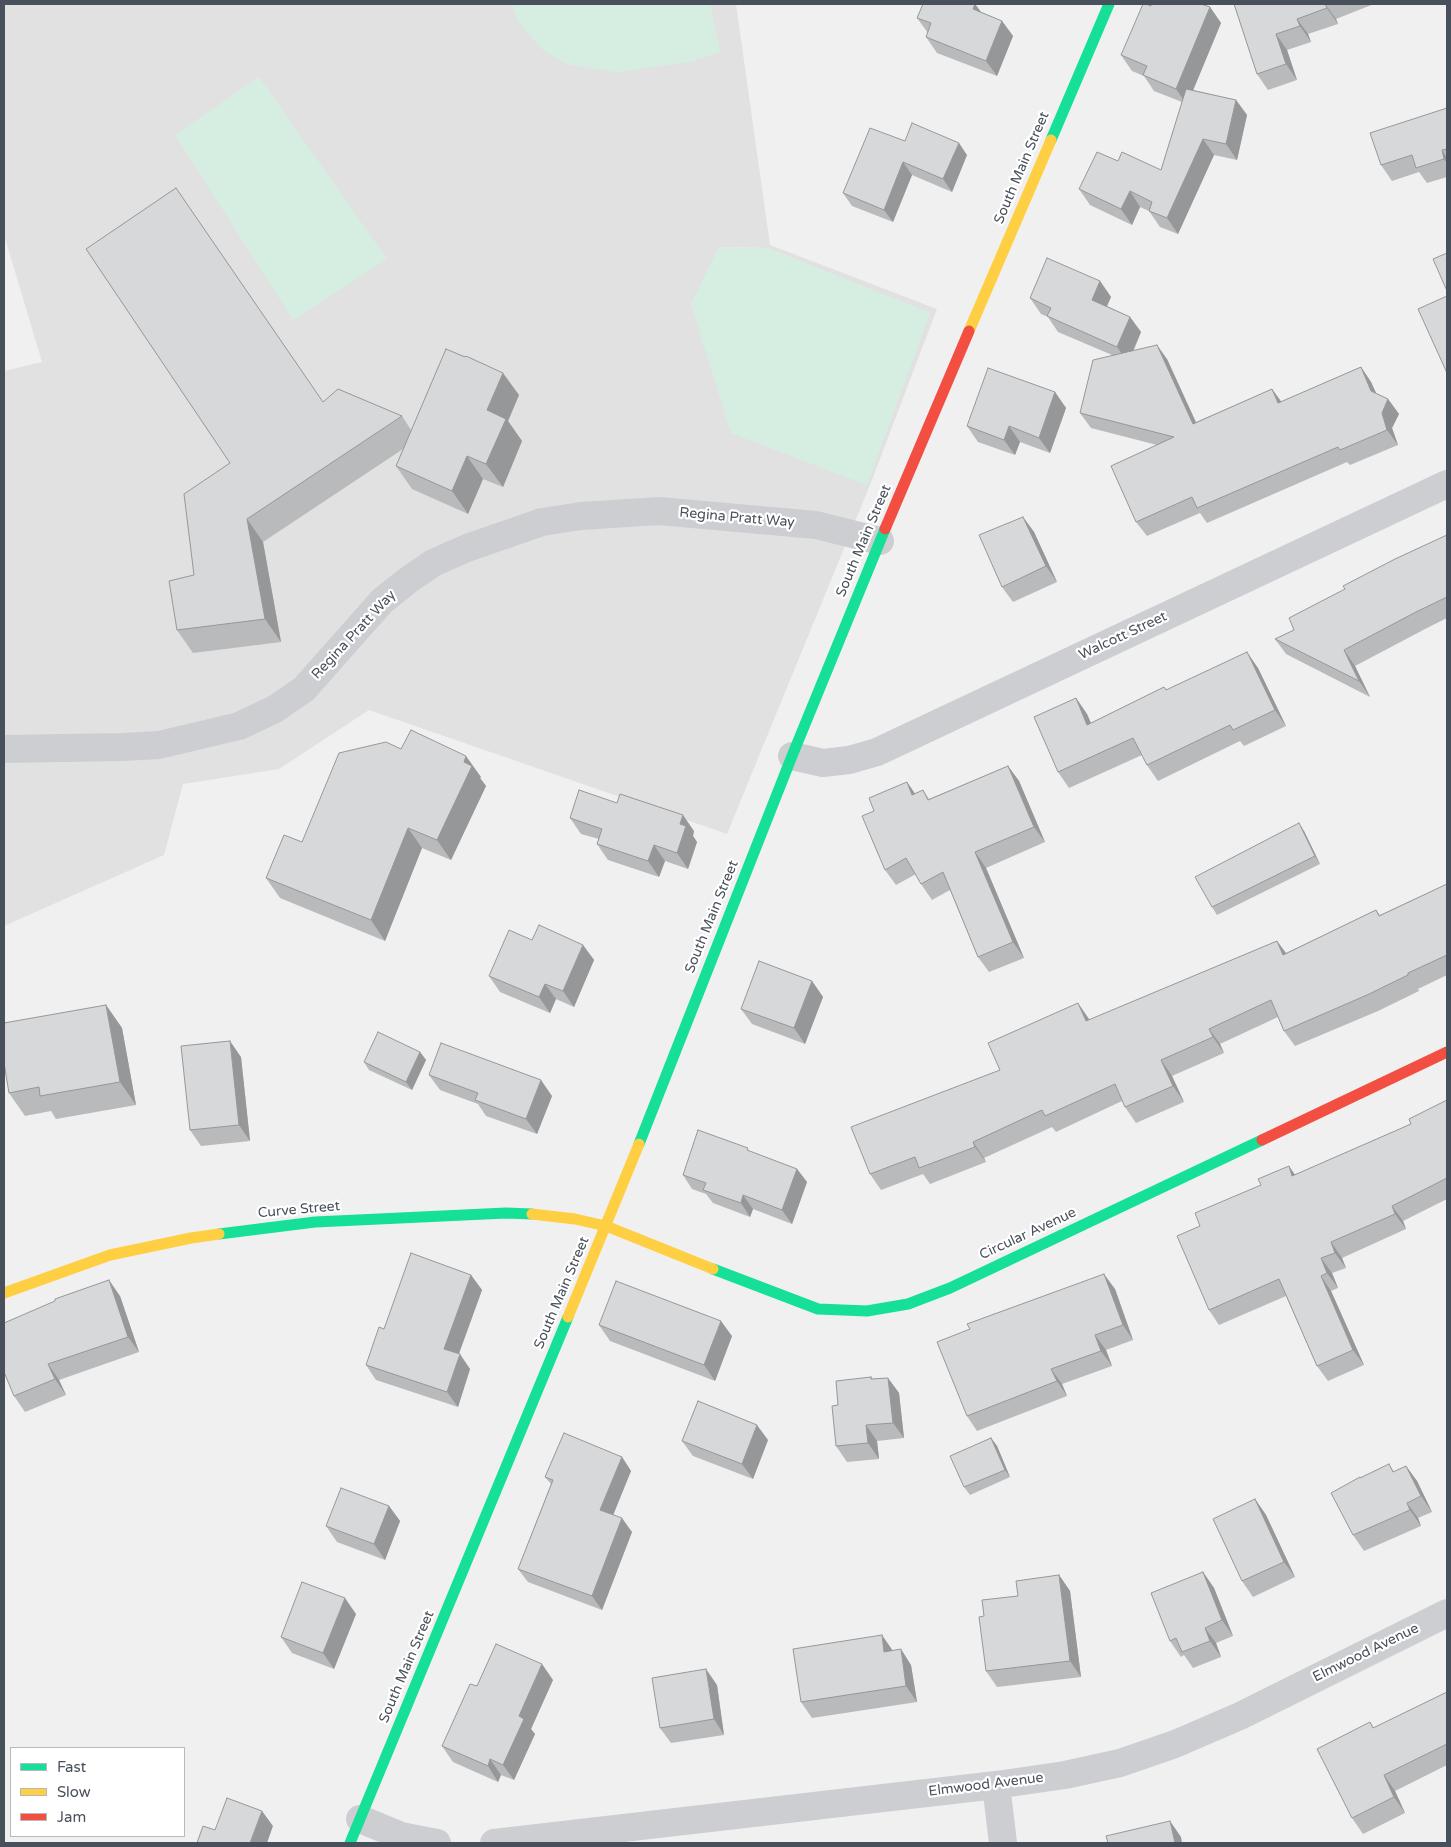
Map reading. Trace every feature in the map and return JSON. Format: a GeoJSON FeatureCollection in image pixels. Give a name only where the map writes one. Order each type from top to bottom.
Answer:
{"type":"FeatureCollection","features":[{"type":"Feature","properties":{"kind":"main road","name":"South Main Street"},"geometry":{"type":"LineString","coordinates":[[355,1831],[606,1226],[792,756],[880,541],[1109,4]]}},
{"type":"Feature","properties":{"kind":"main road","name":"Circular Avenue"},"geometry":{"type":"LineString","coordinates":[[606,1226],[778,1295],[818,1309],[867,1311],[908,1304],[958,1284],[1447,1052]]}},
{"type":"Feature","properties":{"kind":"main road","name":"Curve Street"},"geometry":{"type":"LineString","coordinates":[[4,1293],[110,1255],[191,1238],[316,1222],[506,1213],[541,1214],[606,1226]]}},
{"type":"Feature","properties":{"kind":"street","name":"Walcott Street"},"geometry":{"type":"LineString","coordinates":[[792,756],[822,763],[849,760],[877,752],[1447,484]]}},
{"type":"Feature","properties":{"kind":"street","name":"Regina Pratt Way"},"geometry":{"type":"LineString","coordinates":[[4,749],[159,745],[239,726],[275,709],[304,689],[382,602],[406,581],[433,562],[466,548],[542,522],[581,516],[658,512],[816,525],[880,541]]}},
{"type":"Feature","properties":{"kind":"street","name":"Elmwood Avenue"},"geometry":{"type":"LineString","coordinates":[[494,1843],[996,1784],[1065,1775],[1120,1763],[1175,1744],[1240,1716],[1447,1613]]}},
{"type":"Feature","properties":{"kind":"street"},"geometry":{"type":"LineString","coordinates":[[996,1784],[1003,1843]]}},
{"type":"Feature","properties":{"kind":"street"},"geometry":{"type":"LineString","coordinates":[[355,1831],[401,1836],[437,1843]]}},
{"type":"Feature","properties":{"kind":"shaded area"},"geometry":{"type":"Polygon","coordinates":[[[4,4],[736,4],[770,245],[937,309],[870,485],[727,834],[369,710],[279,769],[183,784],[164,855],[4,926],[4,371],[42,362],[4,235],[4,4]],[[719,247],[866,485],[929,313],[767,248],[719,247]]]}},
{"type":"Feature","properties":{"kind":"green space"},"geometry":{"type":"Polygon","coordinates":[[[512,4],[710,4],[720,52],[689,62],[617,72],[566,64],[543,50],[518,22],[512,4]]]}},
{"type":"Feature","properties":{"kind":"green space"},"geometry":{"type":"Polygon","coordinates":[[[259,77],[387,259],[293,320],[175,135],[259,77]]]}},
{"type":"Feature","properties":{"kind":"green space"},"geometry":{"type":"Polygon","coordinates":[[[719,247],[767,248],[930,313],[867,485],[731,433],[691,304],[719,247]]]}},
{"type":"Feature","properties":{"kind":"building"},"geometry":{"type":"Polygon","coordinates":[[[923,4],[975,4],[973,9],[1002,21],[986,61],[926,37],[931,23],[917,18],[923,4]]]}},
{"type":"Feature","properties":{"kind":"building"},"geometry":{"type":"Polygon","coordinates":[[[1143,4],[1151,6],[1151,4],[1201,4],[1210,7],[1176,89],[1143,75],[1147,66],[1121,55],[1143,4]]]}},
{"type":"Feature","properties":{"kind":"building"},"geometry":{"type":"Polygon","coordinates":[[[1234,4],[1325,4],[1327,8],[1297,19],[1300,26],[1276,34],[1286,64],[1257,74],[1234,4]]]}},
{"type":"Feature","properties":{"kind":"building"},"geometry":{"type":"Polygon","coordinates":[[[1186,89],[1236,100],[1226,144],[1203,139],[1167,218],[1149,211],[1152,202],[1130,191],[1121,209],[1079,189],[1097,152],[1118,161],[1122,152],[1161,170],[1186,89]]]}},
{"type":"Feature","properties":{"kind":"building"},"geometry":{"type":"Polygon","coordinates":[[[1447,108],[1447,149],[1442,150],[1444,159],[1416,168],[1412,155],[1381,165],[1370,133],[1447,108]]]}},
{"type":"Feature","properties":{"kind":"building"},"geometry":{"type":"Polygon","coordinates":[[[912,123],[959,143],[943,179],[903,162],[884,210],[843,193],[870,128],[905,141],[912,123]]]}},
{"type":"Feature","properties":{"kind":"building"},"geometry":{"type":"Polygon","coordinates":[[[176,188],[323,402],[338,389],[402,416],[247,519],[265,619],[177,630],[169,581],[194,575],[184,494],[230,463],[86,249],[176,188]]]}},
{"type":"Feature","properties":{"kind":"building"},"geometry":{"type":"Polygon","coordinates":[[[1447,253],[1447,291],[1433,259],[1447,253]]]}},
{"type":"Feature","properties":{"kind":"building"},"geometry":{"type":"Polygon","coordinates":[[[1047,258],[1100,281],[1092,300],[1130,317],[1117,347],[1047,316],[1051,308],[1030,298],[1047,258]]]}},
{"type":"Feature","properties":{"kind":"building"},"geometry":{"type":"Polygon","coordinates":[[[1447,296],[1447,373],[1418,309],[1447,296]]]}},
{"type":"Feature","properties":{"kind":"building"},"geometry":{"type":"Polygon","coordinates":[[[1157,345],[1193,424],[1272,389],[1278,403],[1361,367],[1371,391],[1388,399],[1382,413],[1387,430],[1340,450],[1338,447],[1197,508],[1192,497],[1136,522],[1111,466],[1174,437],[1080,413],[1093,360],[1157,345]]]}},
{"type":"Feature","properties":{"kind":"building"},"geometry":{"type":"Polygon","coordinates":[[[446,349],[503,373],[487,410],[506,419],[486,464],[467,456],[452,491],[396,466],[446,349]]]}},
{"type":"Feature","properties":{"kind":"building"},"geometry":{"type":"Polygon","coordinates":[[[988,368],[1055,392],[1039,438],[1009,426],[1004,440],[967,426],[988,368]]]}},
{"type":"Feature","properties":{"kind":"building"},"geometry":{"type":"Polygon","coordinates":[[[1023,517],[1046,566],[1002,587],[979,535],[1023,517]]]}},
{"type":"Feature","properties":{"kind":"building"},"geometry":{"type":"Polygon","coordinates":[[[1447,535],[1447,597],[1344,650],[1359,681],[1275,639],[1294,630],[1289,618],[1345,589],[1343,586],[1447,535]]]}},
{"type":"Feature","properties":{"kind":"building"},"geometry":{"type":"Polygon","coordinates":[[[1247,652],[1275,710],[1233,730],[1230,725],[1147,765],[1133,738],[1058,772],[1034,717],[1076,698],[1087,725],[1164,687],[1166,690],[1247,652]]]}},
{"type":"Feature","properties":{"kind":"building"},"geometry":{"type":"Polygon","coordinates":[[[411,730],[466,756],[464,762],[472,766],[437,840],[408,828],[371,920],[266,878],[284,835],[302,842],[339,753],[386,742],[401,749],[411,730]]]}},
{"type":"Feature","properties":{"kind":"building"},"geometry":{"type":"Polygon","coordinates":[[[1008,766],[1034,827],[975,852],[1013,942],[978,957],[943,872],[921,884],[906,858],[885,870],[862,816],[874,811],[869,798],[907,782],[912,795],[923,790],[928,800],[1008,766]]]}},
{"type":"Feature","properties":{"kind":"building"},"geometry":{"type":"Polygon","coordinates":[[[579,790],[617,803],[620,794],[683,815],[680,824],[686,826],[677,853],[654,845],[648,861],[597,844],[602,829],[570,818],[579,790]]]}},
{"type":"Feature","properties":{"kind":"building"},"geometry":{"type":"Polygon","coordinates":[[[1299,823],[1315,856],[1212,907],[1195,877],[1299,823]]]}},
{"type":"Feature","properties":{"kind":"building"},"geometry":{"type":"Polygon","coordinates":[[[1447,884],[1447,955],[1408,973],[1408,975],[1284,1031],[1271,1000],[1209,1029],[1213,1037],[1161,1060],[1173,1086],[1125,1107],[1115,1084],[1045,1116],[1042,1110],[973,1142],[975,1147],[919,1168],[915,1157],[870,1174],[851,1127],[1000,1070],[988,1043],[1078,1003],[1086,1021],[1277,941],[1283,955],[1376,910],[1379,916],[1447,884]]]}},
{"type":"Feature","properties":{"kind":"building"},"geometry":{"type":"Polygon","coordinates":[[[539,925],[583,945],[563,991],[545,984],[539,997],[489,976],[509,930],[532,940],[539,925]]]}},
{"type":"Feature","properties":{"kind":"building"},"geometry":{"type":"Polygon","coordinates":[[[759,961],[812,981],[794,1028],[741,1009],[759,961]]]}},
{"type":"Feature","properties":{"kind":"building"},"geometry":{"type":"Polygon","coordinates":[[[106,1005],[120,1082],[40,1096],[39,1087],[9,1093],[4,1063],[4,1023],[106,1005]]]}},
{"type":"Feature","properties":{"kind":"building"},"geometry":{"type":"Polygon","coordinates":[[[378,1032],[420,1052],[406,1082],[364,1062],[378,1032]]]}},
{"type":"Feature","properties":{"kind":"building"},"geometry":{"type":"Polygon","coordinates":[[[230,1041],[239,1125],[190,1130],[181,1046],[230,1041]]]}},
{"type":"Feature","properties":{"kind":"building"},"geometry":{"type":"Polygon","coordinates":[[[441,1043],[541,1080],[526,1119],[475,1100],[478,1093],[429,1075],[441,1043]]]}},
{"type":"Feature","properties":{"kind":"building"},"geometry":{"type":"Polygon","coordinates":[[[1447,1100],[1447,1178],[1392,1206],[1395,1214],[1331,1242],[1335,1253],[1321,1258],[1327,1273],[1321,1276],[1353,1350],[1317,1366],[1279,1279],[1209,1310],[1177,1236],[1200,1226],[1195,1213],[1261,1185],[1258,1179],[1289,1166],[1292,1176],[1411,1124],[1409,1119],[1447,1100]]]}},
{"type":"Feature","properties":{"kind":"building"},"geometry":{"type":"Polygon","coordinates":[[[698,1130],[748,1148],[747,1150],[797,1169],[782,1210],[743,1195],[741,1203],[703,1190],[706,1183],[683,1175],[698,1130]]]}},
{"type":"Feature","properties":{"kind":"building"},"geometry":{"type":"Polygon","coordinates":[[[411,1253],[471,1275],[444,1349],[460,1354],[447,1392],[366,1365],[379,1327],[384,1329],[411,1253]]]}},
{"type":"Feature","properties":{"kind":"building"},"geometry":{"type":"Polygon","coordinates":[[[1104,1274],[1123,1325],[1095,1335],[1101,1351],[1051,1369],[1057,1381],[967,1416],[937,1342],[970,1329],[967,1324],[1104,1274]]]}},
{"type":"Feature","properties":{"kind":"building"},"geometry":{"type":"Polygon","coordinates":[[[109,1280],[128,1337],[48,1364],[55,1379],[14,1396],[4,1372],[4,1323],[55,1301],[55,1299],[109,1280]]]}},
{"type":"Feature","properties":{"kind":"building"},"geometry":{"type":"Polygon","coordinates":[[[616,1281],[721,1321],[704,1365],[599,1325],[616,1281]]]}},
{"type":"Feature","properties":{"kind":"building"},"geometry":{"type":"Polygon","coordinates":[[[871,1377],[871,1379],[888,1378],[893,1423],[866,1425],[868,1443],[836,1446],[832,1406],[838,1405],[836,1381],[871,1377]]]}},
{"type":"Feature","properties":{"kind":"building"},"geometry":{"type":"Polygon","coordinates":[[[698,1401],[757,1425],[742,1464],[682,1441],[698,1401]]]}},
{"type":"Feature","properties":{"kind":"building"},"geometry":{"type":"Polygon","coordinates":[[[564,1433],[622,1457],[600,1510],[622,1518],[592,1596],[518,1569],[553,1480],[545,1477],[564,1433]]]}},
{"type":"Feature","properties":{"kind":"building"},"geometry":{"type":"Polygon","coordinates":[[[991,1438],[1005,1470],[964,1487],[950,1456],[991,1438]]]}},
{"type":"Feature","properties":{"kind":"building"},"geometry":{"type":"Polygon","coordinates":[[[1389,1464],[1393,1472],[1406,1466],[1421,1496],[1407,1503],[1410,1510],[1353,1535],[1331,1493],[1389,1464]]]}},
{"type":"Feature","properties":{"kind":"building"},"geometry":{"type":"Polygon","coordinates":[[[341,1488],[389,1506],[374,1544],[326,1526],[341,1488]]]}},
{"type":"Feature","properties":{"kind":"building"},"geometry":{"type":"Polygon","coordinates":[[[1255,1499],[1284,1562],[1242,1581],[1213,1519],[1255,1499]]]}},
{"type":"Feature","properties":{"kind":"building"},"geometry":{"type":"Polygon","coordinates":[[[1203,1572],[1222,1620],[1205,1628],[1210,1641],[1182,1652],[1176,1638],[1170,1641],[1151,1593],[1203,1572]]]}},
{"type":"Feature","properties":{"kind":"building"},"geometry":{"type":"Polygon","coordinates":[[[1059,1575],[1070,1661],[986,1671],[979,1617],[984,1616],[982,1600],[1018,1596],[1016,1581],[1059,1575]]]}},
{"type":"Feature","properties":{"kind":"building"},"geometry":{"type":"Polygon","coordinates":[[[302,1582],[345,1598],[323,1653],[281,1637],[302,1582]]]}},
{"type":"Feature","properties":{"kind":"building"},"geometry":{"type":"Polygon","coordinates":[[[882,1635],[884,1652],[901,1649],[906,1686],[801,1702],[793,1649],[882,1635]]]}},
{"type":"Feature","properties":{"kind":"building"},"geometry":{"type":"Polygon","coordinates":[[[496,1644],[542,1664],[519,1716],[524,1719],[503,1765],[490,1759],[488,1766],[442,1746],[470,1684],[477,1686],[496,1644]]]}},
{"type":"Feature","properties":{"kind":"building"},"geometry":{"type":"Polygon","coordinates":[[[706,1669],[714,1719],[660,1728],[652,1678],[706,1669]]]}},
{"type":"Feature","properties":{"kind":"building"},"geometry":{"type":"Polygon","coordinates":[[[1447,1692],[1447,1744],[1384,1775],[1394,1797],[1352,1818],[1317,1749],[1370,1722],[1373,1728],[1447,1692]]]}},
{"type":"Feature","properties":{"kind":"building"},"geometry":{"type":"Polygon","coordinates":[[[227,1798],[262,1811],[250,1843],[197,1843],[203,1826],[215,1830],[227,1798]]]}},
{"type":"Feature","properties":{"kind":"building"},"geometry":{"type":"Polygon","coordinates":[[[1170,1821],[1175,1843],[1108,1843],[1106,1836],[1170,1821]]]}},
{"type":"Feature","properties":{"kind":"traffic: fast"},"geometry":{"type":"LineString","coordinates":[[1051,140],[1109,4]]}},
{"type":"Feature","properties":{"kind":"traffic: fast"},"geometry":{"type":"LineString","coordinates":[[639,1144],[792,756],[885,529]]}},
{"type":"Feature","properties":{"kind":"traffic: fast"},"geometry":{"type":"LineString","coordinates":[[713,1269],[818,1309],[867,1311],[908,1304],[950,1288],[1262,1140]]}},
{"type":"Feature","properties":{"kind":"traffic: fast"},"geometry":{"type":"LineString","coordinates":[[219,1234],[315,1222],[506,1213],[532,1214]]}},
{"type":"Feature","properties":{"kind":"traffic: fast"},"geometry":{"type":"LineString","coordinates":[[350,1843],[568,1317]]}},
{"type":"Feature","properties":{"kind":"traffic: slow"},"geometry":{"type":"LineString","coordinates":[[969,331],[1051,140]]}},
{"type":"Feature","properties":{"kind":"traffic: slow"},"geometry":{"type":"LineString","coordinates":[[568,1317],[639,1144]]}},
{"type":"Feature","properties":{"kind":"traffic: slow"},"geometry":{"type":"LineString","coordinates":[[532,1214],[575,1219],[606,1226],[713,1269]]}},
{"type":"Feature","properties":{"kind":"traffic: slow"},"geometry":{"type":"LineString","coordinates":[[4,1293],[110,1255],[219,1234]]}},
{"type":"Feature","properties":{"kind":"traffic: jam"},"geometry":{"type":"LineString","coordinates":[[885,529],[969,331]]}},
{"type":"Feature","properties":{"kind":"traffic: jam"},"geometry":{"type":"LineString","coordinates":[[1262,1140],[1447,1052]]}}]}
